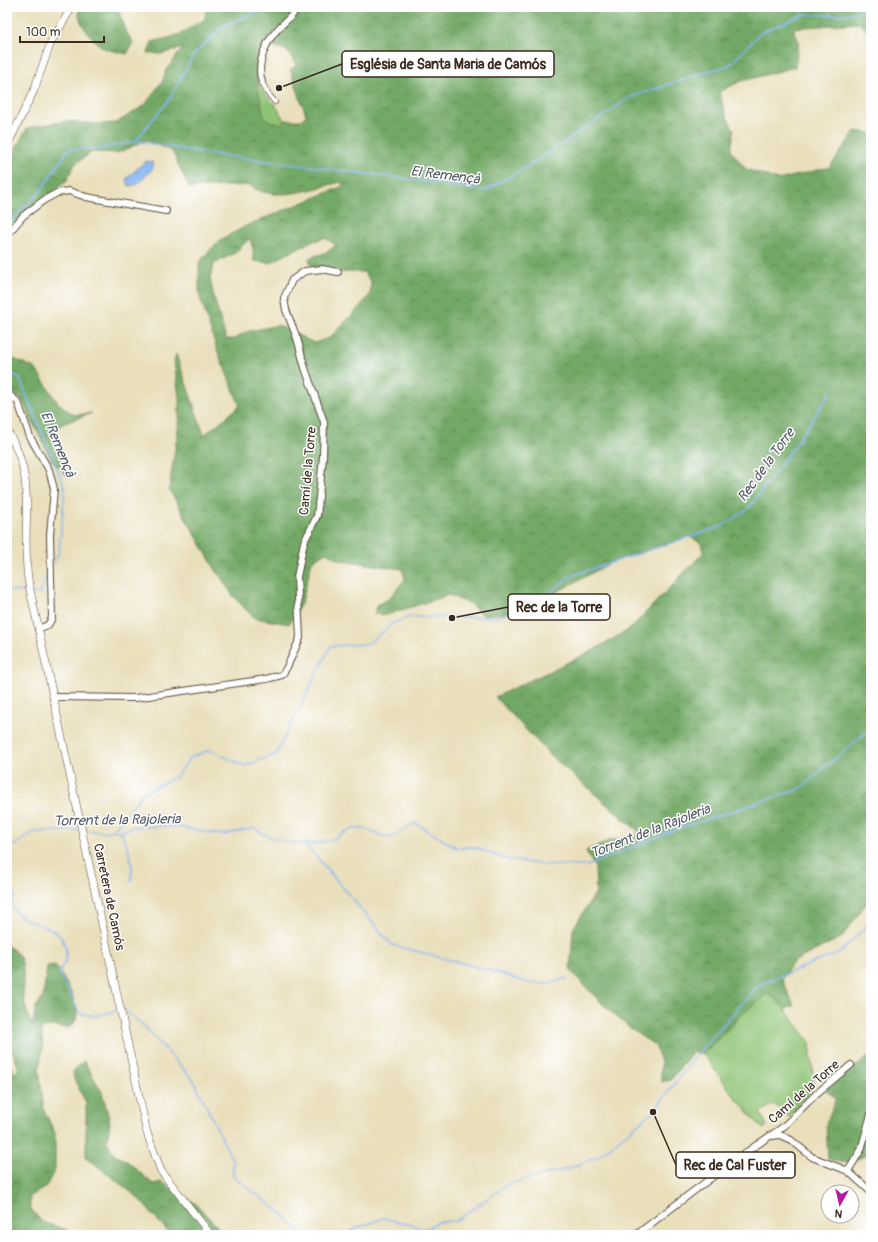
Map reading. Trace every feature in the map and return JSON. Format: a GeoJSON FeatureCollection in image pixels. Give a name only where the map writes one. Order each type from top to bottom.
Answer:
{"type":"FeatureCollection","features":[{"type":"Feature","properties":{"kind":"street"},"geometry":{"type":"LineString","coordinates":[[7,146],[10,130],[38,80],[51,42],[72,7]]}},
{"type":"Feature","properties":{"kind":"street"},"geometry":{"type":"LineString","coordinates":[[275,102],[268,94],[259,74],[264,51],[276,31],[293,14],[293,7]]}},
{"type":"Feature","properties":{"kind":"street"},"geometry":{"type":"LineString","coordinates":[[299,7],[307,9],[326,7]]}},
{"type":"Feature","properties":{"kind":"street"},"geometry":{"type":"LineString","coordinates":[[7,235],[23,216],[44,200],[57,193],[69,191],[86,197],[166,212]]}},
{"type":"Feature","properties":{"kind":"street","name":"Camí de la Torre"},"geometry":{"type":"LineString","coordinates":[[53,697],[135,698],[266,680],[282,675],[300,638],[297,577],[304,542],[317,516],[323,457],[324,422],[305,368],[297,338],[286,310],[284,298],[292,280],[305,271],[322,270],[338,272]]}},
{"type":"Feature","properties":{"kind":"street"},"geometry":{"type":"LineString","coordinates":[[7,392],[18,402],[30,437],[49,470],[53,482],[54,494],[50,528],[52,618],[48,625],[38,625]]}},
{"type":"Feature","properties":{"kind":"street","name":"Carretera de Camós"},"geometry":{"type":"LineString","coordinates":[[7,431],[19,452],[26,475],[27,500],[25,553],[29,585],[151,1145],[161,1171],[211,1235]]}},
{"type":"Feature","properties":{"kind":"street","name":"Camí de la Torre"},"geometry":{"type":"LineString","coordinates":[[636,1235],[784,1127],[816,1094],[851,1065]]}},
{"type":"Feature","properties":{"kind":"street"},"geometry":{"type":"LineString","coordinates":[[848,1171],[861,1150],[871,1114]]}},
{"type":"Feature","properties":{"kind":"street"},"geometry":{"type":"LineString","coordinates":[[770,1136],[780,1135],[791,1140],[812,1157],[848,1171],[871,1192]]}},
{"type":"Feature","properties":{"kind":"green space"},"geometry":{"type":"Polygon","coordinates":[[[79,7],[117,7],[127,33],[133,42],[127,54],[102,47],[93,39],[82,24],[79,7]]]}},
{"type":"Feature","properties":{"kind":"green space"},"geometry":{"type":"Polygon","coordinates":[[[206,7],[871,7],[871,36],[860,23],[793,28],[799,42],[795,67],[739,82],[719,92],[726,115],[734,130],[731,151],[746,169],[778,180],[830,167],[855,131],[871,133],[871,904],[865,905],[842,937],[793,962],[782,979],[794,1006],[785,1009],[776,999],[746,1011],[703,1054],[693,1051],[671,1080],[661,1082],[661,1062],[655,1045],[620,1020],[570,970],[573,929],[596,892],[595,868],[586,851],[606,842],[640,833],[552,757],[495,697],[590,652],[630,629],[703,553],[701,543],[690,537],[612,562],[559,591],[506,613],[483,615],[470,604],[449,595],[386,615],[374,614],[378,604],[389,599],[405,579],[402,569],[340,560],[326,552],[312,561],[302,602],[289,624],[254,618],[233,596],[214,567],[169,489],[179,422],[179,397],[174,361],[176,354],[204,435],[240,406],[217,350],[199,294],[199,262],[220,240],[248,225],[343,186],[341,182],[307,191],[282,194],[259,191],[249,185],[189,188],[172,151],[146,140],[118,153],[92,152],[75,164],[67,180],[19,223],[7,238],[7,164],[27,128],[66,121],[97,124],[116,123],[145,105],[163,80],[166,70],[183,48],[160,54],[148,53],[152,42],[178,35],[205,19],[206,7]],[[272,47],[263,48],[258,65],[257,74],[264,117],[282,124],[284,120],[301,120],[306,115],[290,69],[296,66],[290,54],[285,50],[272,47]],[[250,238],[235,253],[214,264],[210,278],[226,339],[234,339],[246,332],[278,325],[314,343],[329,338],[370,295],[371,282],[364,272],[339,272],[311,266],[309,258],[327,252],[336,245],[325,238],[310,242],[270,263],[254,261],[250,238]]]}},
{"type":"Feature","properties":{"kind":"green space"},"geometry":{"type":"Polygon","coordinates":[[[257,83],[260,83],[265,94],[275,104],[284,120],[282,124],[271,122],[264,117],[257,83]]]}},
{"type":"Feature","properties":{"kind":"green space"},"geometry":{"type":"Polygon","coordinates":[[[7,356],[35,368],[58,403],[74,415],[92,413],[60,425],[53,438],[66,475],[52,461],[21,399],[7,390],[7,356]]]}},
{"type":"Feature","properties":{"kind":"green space"},"geometry":{"type":"Polygon","coordinates":[[[7,946],[14,951],[22,963],[23,991],[27,1012],[32,1026],[36,1007],[43,997],[47,966],[55,965],[67,984],[76,1009],[77,1016],[75,1022],[68,1028],[52,1026],[41,1029],[43,1047],[39,1069],[44,1110],[55,1133],[55,1169],[46,1187],[30,1196],[30,1208],[42,1222],[67,1230],[70,1235],[7,1235],[7,1069],[13,1067],[13,1074],[19,1069],[11,1048],[7,1014],[7,946]]]}},
{"type":"Feature","properties":{"kind":"green space"},"geometry":{"type":"Polygon","coordinates":[[[767,994],[776,999],[785,1009],[810,1042],[814,1087],[789,1117],[774,1104],[760,1112],[767,1126],[763,1129],[735,1097],[703,1054],[746,1011],[767,994]]]}},
{"type":"Feature","properties":{"kind":"green space"},"geometry":{"type":"Polygon","coordinates":[[[871,1055],[871,1152],[850,1162],[840,1162],[828,1159],[826,1124],[836,1098],[825,1090],[871,1055]]]}},
{"type":"Feature","properties":{"kind":"green space"},"geometry":{"type":"Polygon","coordinates":[[[84,1061],[102,1092],[110,1122],[107,1142],[115,1155],[127,1161],[153,1184],[161,1182],[195,1203],[225,1235],[171,1235],[136,1196],[86,1157],[86,1103],[74,1079],[73,1071],[84,1061]]]}},
{"type":"Feature","properties":{"kind":"water"},"geometry":{"type":"Polygon","coordinates":[[[146,161],[152,162],[154,167],[138,184],[129,186],[126,179],[146,161]]]}},
{"type":"Feature","properties":{"kind":"waterway"},"geometry":{"type":"LineString","coordinates":[[136,140],[169,100],[194,54],[225,25],[273,7]]}},
{"type":"Feature","properties":{"kind":"waterway","name":"El Remençà"},"geometry":{"type":"LineString","coordinates":[[7,225],[39,193],[69,149],[99,149],[136,141],[213,154],[415,180],[485,191],[535,162],[631,97],[731,64],[760,33],[804,14],[843,15],[871,9]]}},
{"type":"Feature","properties":{"kind":"waterway","name":"El Remençà"},"geometry":{"type":"LineString","coordinates":[[7,372],[19,377],[65,488],[59,552],[54,563]]}},
{"type":"Feature","properties":{"kind":"waterway","name":"Rec de la Torre"},"geometry":{"type":"LineString","coordinates":[[113,830],[143,793],[176,777],[191,757],[210,750],[245,766],[276,754],[331,646],[368,644],[392,624],[409,617],[498,617],[545,598],[568,577],[723,526],[749,508],[799,440],[831,391]]}},
{"type":"Feature","properties":{"kind":"waterway","name":"El Remençà"},"geometry":{"type":"LineString","coordinates":[[33,593],[39,594],[48,574]]}},
{"type":"Feature","properties":{"kind":"waterway","name":"El Remençà"},"geometry":{"type":"LineString","coordinates":[[7,590],[27,592]]}},
{"type":"Feature","properties":{"kind":"waterway","name":"Torrent de la Rajoleria"},"geometry":{"type":"LineString","coordinates":[[84,830],[105,832],[113,830],[121,832],[132,827],[173,826],[223,835],[254,828],[271,837],[291,843],[311,844],[331,840],[347,831],[358,828],[391,837],[397,835],[415,823],[457,848],[474,847],[505,859],[544,865],[587,866],[674,830],[800,789],[871,728]]}},
{"type":"Feature","properties":{"kind":"waterway","name":"Torrent de la Rajoleria"},"geometry":{"type":"LineString","coordinates":[[7,850],[34,832],[79,830]]}},
{"type":"Feature","properties":{"kind":"waterway"},"geometry":{"type":"LineString","coordinates":[[121,832],[128,848],[132,866],[131,882]]}},
{"type":"Feature","properties":{"kind":"waterway"},"geometry":{"type":"LineString","coordinates":[[302,844],[308,847],[392,945],[492,971],[529,983],[549,984],[567,978]]}},
{"type":"Feature","properties":{"kind":"waterway"},"geometry":{"type":"LineString","coordinates":[[7,882],[11,885],[15,896],[11,903],[18,914],[29,921],[54,931],[62,939],[65,947],[66,958],[59,972],[80,1014],[95,1016],[116,1011]]}},
{"type":"Feature","properties":{"kind":"waterway"},"geometry":{"type":"LineString","coordinates":[[345,1235],[357,1228],[384,1218],[426,1229],[437,1222],[456,1221],[508,1184],[567,1169],[597,1157],[653,1112],[695,1057],[758,985],[841,952],[871,921]]}},
{"type":"Feature","properties":{"kind":"waterway"},"geometry":{"type":"LineString","coordinates":[[126,1011],[146,1028],[194,1081],[233,1161],[233,1176],[286,1217],[303,1235]]}},
{"type":"Feature","properties":{"kind":"place","name":"Església de Santa Maria de Camós"},"geometry":{"type":"Point","coordinates":[279,88]}},
{"type":"Feature","properties":{"kind":"place","name":"Rec de la Torre"},"geometry":{"type":"Point","coordinates":[452,618]}},
{"type":"Feature","properties":{"kind":"place","name":"Rec de Cal Fuster"},"geometry":{"type":"Point","coordinates":[653,1112]}}]}
